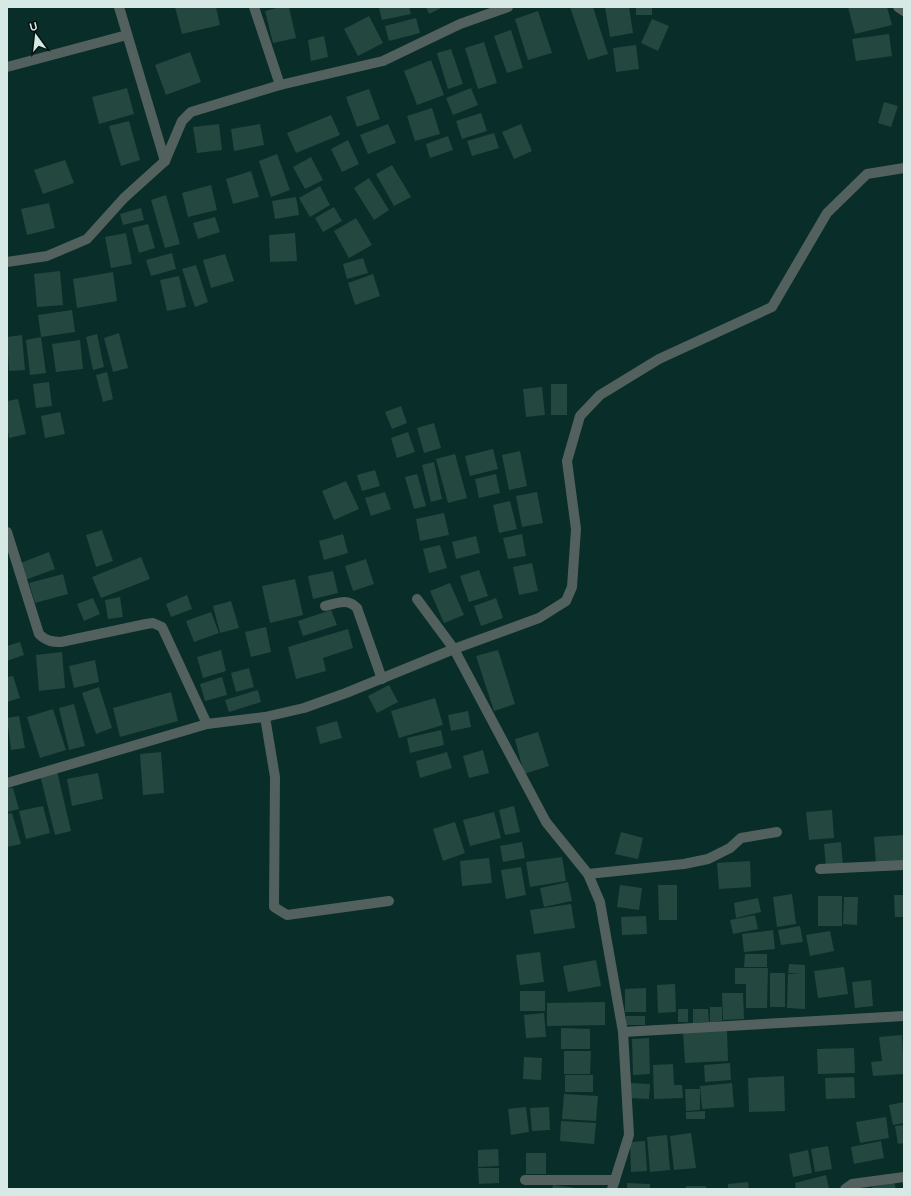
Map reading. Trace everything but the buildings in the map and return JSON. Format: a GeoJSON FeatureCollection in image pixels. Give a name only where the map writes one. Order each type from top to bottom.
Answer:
{"type":"FeatureCollection","features":[{"type":"Feature","properties":{"kind":"street"},"geometry":{"type":"LineString","coordinates":[[119,7],[165,161]]}},
{"type":"Feature","properties":{"kind":"street"},"geometry":{"type":"LineString","coordinates":[[254,7],[280,85]]}},
{"type":"Feature","properties":{"kind":"street"},"geometry":{"type":"LineString","coordinates":[[7,262],[47,256],[87,239],[124,198],[165,161],[182,121],[191,112],[280,85],[383,61],[460,24],[508,7]]}},
{"type":"Feature","properties":{"kind":"street"},"geometry":{"type":"LineString","coordinates":[[898,7],[904,11]]}},
{"type":"Feature","properties":{"kind":"street"},"geometry":{"type":"LineString","coordinates":[[7,67],[127,34]]}},
{"type":"Feature","properties":{"kind":"street"},"geometry":{"type":"LineString","coordinates":[[7,784],[207,724],[265,717],[304,708],[382,679],[454,649],[539,618],[566,601],[572,586],[576,529],[566,461],[580,416],[600,395],[659,359],[772,307],[827,213],[867,174],[904,168]]}},
{"type":"Feature","properties":{"kind":"street"},"geometry":{"type":"LineString","coordinates":[[7,532],[39,634],[44,639],[52,642],[61,642],[146,624],[159,624],[162,626],[180,662],[207,724]]}},
{"type":"Feature","properties":{"kind":"street"},"geometry":{"type":"LineString","coordinates":[[417,599],[454,649],[546,822],[588,874],[600,902],[623,1032],[630,1135],[613,1184],[525,1180]]}},
{"type":"Feature","properties":{"kind":"street"},"geometry":{"type":"LineString","coordinates":[[325,606],[346,601],[351,602],[357,608],[382,679]]}},
{"type":"Feature","properties":{"kind":"street"},"geometry":{"type":"LineString","coordinates":[[265,717],[275,777],[274,907],[287,916],[389,902]]}},
{"type":"Feature","properties":{"kind":"street"},"geometry":{"type":"LineString","coordinates":[[588,874],[684,864],[708,858],[730,848],[741,838],[777,832]]}},
{"type":"Feature","properties":{"kind":"street"},"geometry":{"type":"LineString","coordinates":[[820,869],[904,866]]}},
{"type":"Feature","properties":{"kind":"street"},"geometry":{"type":"LineString","coordinates":[[623,1032],[904,1016]]}},
{"type":"Feature","properties":{"kind":"street"},"geometry":{"type":"LineString","coordinates":[[845,1189],[852,1184],[904,1177]]}}]}
